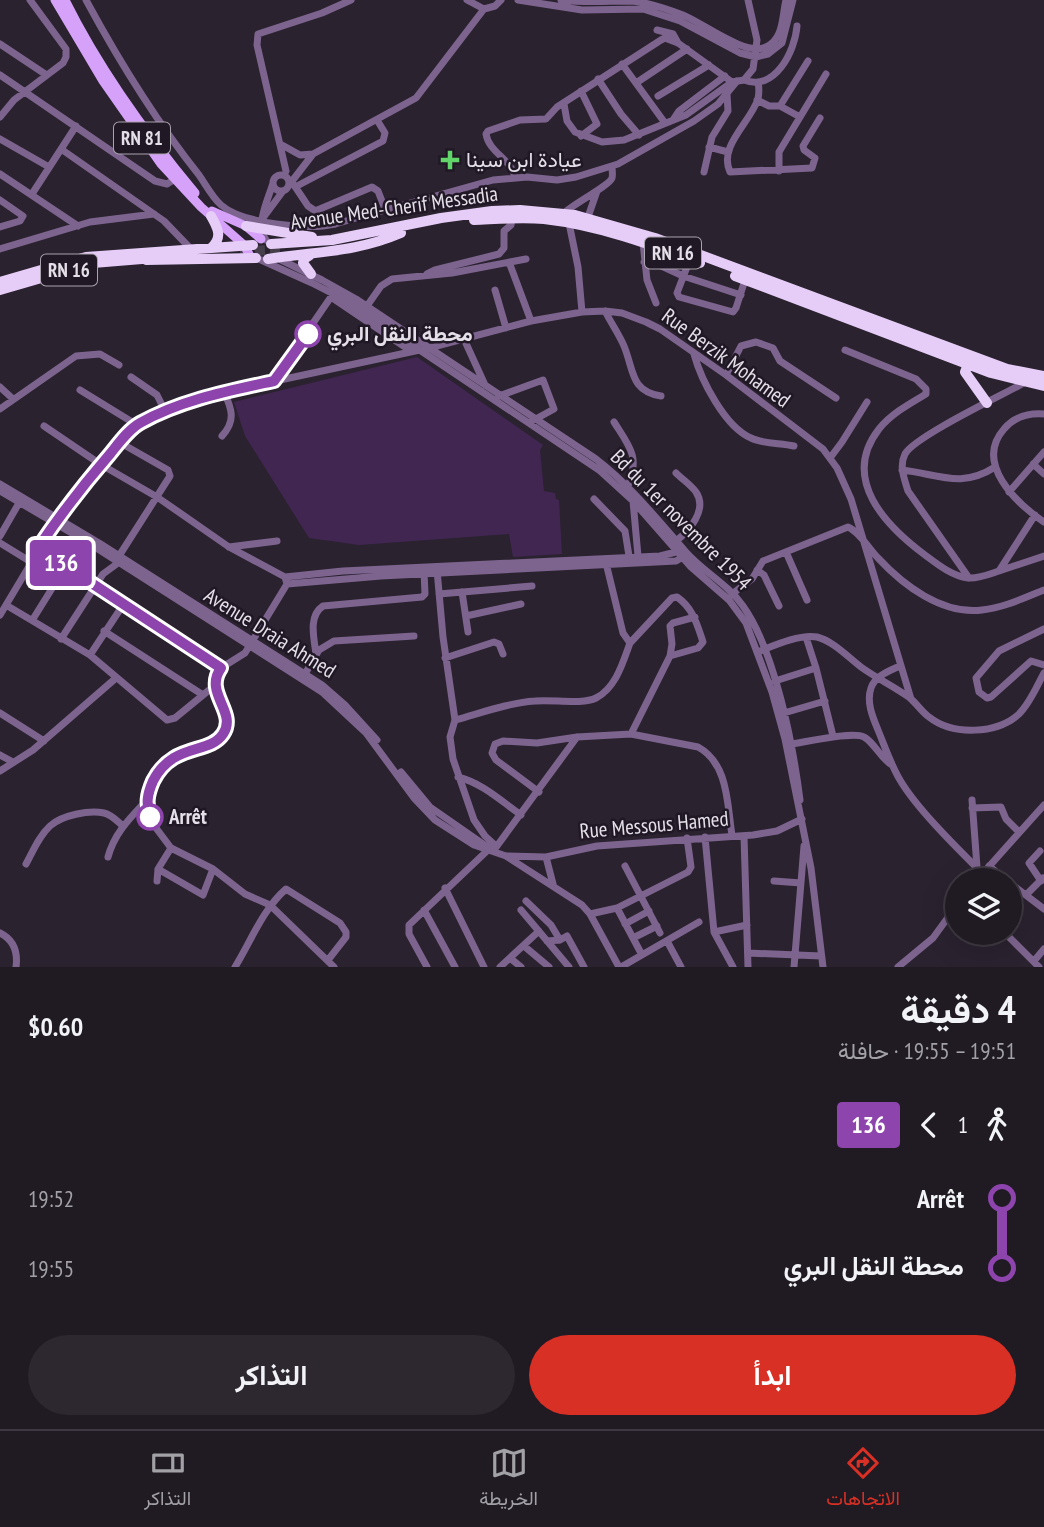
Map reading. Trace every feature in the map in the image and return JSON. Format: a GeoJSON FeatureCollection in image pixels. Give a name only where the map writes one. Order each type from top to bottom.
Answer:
{"type":"FeatureCollection","features":[{"type":"Feature","properties":{"kind":"highway","name":"Avenue Med-Cherif Messadia"},"geometry":{"type":"LineString","coordinates":[[0,282],[86,257],[318,242],[492,211],[520,210],[566,218]]}},
{"type":"Feature","properties":{"kind":"highway"},"geometry":{"type":"LineString","coordinates":[[211,248],[217,242],[219,213]]}},
{"type":"Feature","properties":{"kind":"highway","name":"RN 16"},"geometry":{"type":"LineString","coordinates":[[566,218],[690,259],[968,364],[1024,383],[1044,386]]}},
{"type":"Feature","properties":{"kind":"highway","name":"RN 16"},"geometry":{"type":"LineString","coordinates":[[285,249],[342,245],[471,220],[588,218],[655,238],[952,351],[1007,369],[1044,376]]}},
{"type":"Feature","properties":{"kind":"highway"},"geometry":{"type":"LineString","coordinates":[[246,226],[260,245],[310,255],[372,245],[401,233]]}},
{"type":"Feature","properties":{"kind":"highway"},"geometry":{"type":"LineString","coordinates":[[260,245],[317,238],[343,238]]}},
{"type":"Feature","properties":{"kind":"highway","name":"RN 16"},"geometry":{"type":"LineString","coordinates":[[0,290],[93,263],[260,245]]}},
{"type":"Feature","properties":{"kind":"highway"},"geometry":{"type":"LineString","coordinates":[[310,255],[303,263],[312,274]]}},
{"type":"Feature","properties":{"kind":"highway"},"geometry":{"type":"LineString","coordinates":[[968,364],[965,372],[988,403]]}},
{"type":"Feature","properties":{"kind":"main road","name":"RN 81"},"geometry":{"type":"LineString","coordinates":[[55,0],[103,81],[178,178],[260,245]]}},
{"type":"Feature","properties":{"kind":"main road","name":"RN 81"},"geometry":{"type":"LineString","coordinates":[[65,0],[82,33],[178,178]]}},
{"type":"Feature","properties":{"kind":"main road","name":"RN 81"},"geometry":{"type":"LineString","coordinates":[[219,213],[246,226]]}},
{"type":"Feature","properties":{"kind":"street"},"geometry":{"type":"LineString","coordinates":[[1,113],[45,74],[63,63],[67,53],[30,0]]}},
{"type":"Feature","properties":{"kind":"street"},"geometry":{"type":"LineString","coordinates":[[86,0],[164,132],[219,213],[332,295],[415,350],[532,421],[599,470],[633,501],[734,605],[761,651],[777,708],[811,868],[823,967]]}},
{"type":"Feature","properties":{"kind":"street"},"geometry":{"type":"LineString","coordinates":[[335,224],[302,199],[290,186],[284,173],[281,144],[257,45],[258,34],[322,13],[351,0]]}},
{"type":"Feature","properties":{"kind":"street"},"geometry":{"type":"LineString","coordinates":[[467,0],[484,9]]}},
{"type":"Feature","properties":{"kind":"street"},"geometry":{"type":"LineString","coordinates":[[518,0],[582,10],[633,3]]}},
{"type":"Feature","properties":{"kind":"street"},"geometry":{"type":"LineString","coordinates":[[561,0],[580,3],[633,3],[684,15],[757,53],[768,54],[782,43],[793,0]]}},
{"type":"Feature","properties":{"kind":"street"},"geometry":{"type":"LineString","coordinates":[[565,104],[567,121],[575,132],[602,142],[615,142],[639,135],[687,115],[754,69],[757,33],[748,0]]}},
{"type":"Feature","properties":{"kind":"street"},"geometry":{"type":"LineString","coordinates":[[757,53],[775,41],[780,32],[786,0]]}},
{"type":"Feature","properties":{"kind":"street"},"geometry":{"type":"LineString","coordinates":[[260,245],[290,186],[307,160],[313,154],[416,98],[484,9],[498,1]]}},
{"type":"Feature","properties":{"kind":"street"},"geometry":{"type":"LineString","coordinates":[[515,178],[514,170],[488,143],[487,132],[520,120],[543,120],[598,79],[664,38],[678,43],[725,76],[738,81],[758,82],[783,65],[796,42],[797,26]]}},
{"type":"Feature","properties":{"kind":"street"},"geometry":{"type":"LineString","coordinates":[[657,30],[673,34],[678,43]]}},
{"type":"Feature","properties":{"kind":"street"},"geometry":{"type":"LineString","coordinates":[[0,44],[45,74]]}},
{"type":"Feature","properties":{"kind":"street"},"geometry":{"type":"LineString","coordinates":[[636,83],[687,50]]}},
{"type":"Feature","properties":{"kind":"street"},"geometry":{"type":"LineString","coordinates":[[780,106],[808,61]]}},
{"type":"Feature","properties":{"kind":"street"},"geometry":{"type":"LineString","coordinates":[[622,64],[669,122]]}},
{"type":"Feature","properties":{"kind":"street"},"geometry":{"type":"LineString","coordinates":[[658,96],[709,65]]}},
{"type":"Feature","properties":{"kind":"street"},"geometry":{"type":"LineString","coordinates":[[779,171],[779,152],[826,74]]}},
{"type":"Feature","properties":{"kind":"street"},"geometry":{"type":"LineString","coordinates":[[0,75],[155,181],[164,184],[178,178]]}},
{"type":"Feature","properties":{"kind":"street"},"geometry":{"type":"LineString","coordinates":[[669,122],[679,111],[725,76]]}},
{"type":"Feature","properties":{"kind":"street"},"geometry":{"type":"LineString","coordinates":[[598,79],[621,114],[639,135]]}},
{"type":"Feature","properties":{"kind":"street"},"geometry":{"type":"LineString","coordinates":[[260,245],[493,180],[557,180],[612,166],[694,121],[718,104],[738,81]]}},
{"type":"Feature","properties":{"kind":"street"},"geometry":{"type":"LineString","coordinates":[[758,82],[757,100],[727,152],[727,169],[730,172],[806,170],[814,166],[815,158],[804,150],[803,146],[820,118]]}},
{"type":"Feature","properties":{"kind":"street"},"geometry":{"type":"LineString","coordinates":[[581,91],[597,124],[581,136]]}},
{"type":"Feature","properties":{"kind":"street"},"geometry":{"type":"LineString","coordinates":[[704,172],[712,137],[728,111],[727,94]]}},
{"type":"Feature","properties":{"kind":"street"},"geometry":{"type":"LineString","coordinates":[[757,100],[769,106],[780,106],[800,117]]}},
{"type":"Feature","properties":{"kind":"street"},"geometry":{"type":"LineString","coordinates":[[273,183],[275,188],[290,186],[383,141],[385,133],[377,120]]}},
{"type":"Feature","properties":{"kind":"street"},"geometry":{"type":"LineString","coordinates":[[32,194],[76,126]]}},
{"type":"Feature","properties":{"kind":"street"},"geometry":{"type":"LineString","coordinates":[[0,139],[49,167]]}},
{"type":"Feature","properties":{"kind":"street"},"geometry":{"type":"LineString","coordinates":[[281,144],[300,155],[313,154]]}},
{"type":"Feature","properties":{"kind":"street"},"geometry":{"type":"LineString","coordinates":[[709,147],[727,152]]}},
{"type":"Feature","properties":{"kind":"street"},"geometry":{"type":"LineString","coordinates":[[61,149],[164,220],[191,249]]}},
{"type":"Feature","properties":{"kind":"street"},"geometry":{"type":"LineString","coordinates":[[260,245],[276,176],[307,160]]}},
{"type":"Feature","properties":{"kind":"street"},"geometry":{"type":"LineString","coordinates":[[582,312],[578,267],[566,218],[574,204],[610,182],[612,166]]}},
{"type":"Feature","properties":{"kind":"street"},"geometry":{"type":"LineString","coordinates":[[0,174],[78,226]]}},
{"type":"Feature","properties":{"kind":"street"},"geometry":{"type":"LineString","coordinates":[[315,211],[372,187],[378,191],[385,209]]}},
{"type":"Feature","properties":{"kind":"street"},"geometry":{"type":"LineString","coordinates":[[588,218],[597,190]]}},
{"type":"Feature","properties":{"kind":"street"},"geometry":{"type":"LineString","coordinates":[[0,200],[23,214],[23,218],[0,227]]}},
{"type":"Feature","properties":{"kind":"street"},"geometry":{"type":"LineString","coordinates":[[0,209],[10,206]]}},
{"type":"Feature","properties":{"kind":"street"},"geometry":{"type":"LineString","coordinates":[[0,249],[78,226],[154,214]]}},
{"type":"Feature","properties":{"kind":"street"},"geometry":{"type":"LineString","coordinates":[[472,265],[501,252],[504,248],[504,231],[511,225],[512,218]]}},
{"type":"Feature","properties":{"kind":"street"},"geometry":{"type":"LineString","coordinates":[[643,242],[647,280],[656,303]]}},
{"type":"Feature","properties":{"kind":"street","name":"Bd du 1er novembre 1954"},"geometry":{"type":"LineString","coordinates":[[260,245],[367,306],[532,421],[597,459],[630,488],[676,541],[683,554],[732,594],[749,615],[775,681],[791,744],[801,815]]}},
{"type":"Feature","properties":{"kind":"street"},"geometry":{"type":"LineString","coordinates":[[367,306],[386,282],[472,265],[526,259]]}},
{"type":"Feature","properties":{"kind":"street"},"geometry":{"type":"LineString","coordinates":[[690,259],[677,293],[684,299],[730,312],[736,309],[745,280]]}},
{"type":"Feature","properties":{"kind":"street"},"geometry":{"type":"LineString","coordinates":[[509,262],[531,321]]}},
{"type":"Feature","properties":{"kind":"street"},"geometry":{"type":"LineString","coordinates":[[644,262],[741,295]]}},
{"type":"Feature","properties":{"kind":"street"},"geometry":{"type":"LineString","coordinates":[[495,290],[506,328]]}},
{"type":"Feature","properties":{"kind":"street"},"geometry":{"type":"LineString","coordinates":[[274,381],[332,295]]}},
{"type":"Feature","properties":{"kind":"street"},"geometry":{"type":"LineString","coordinates":[[605,311],[621,338],[637,383],[647,393],[661,396]]}},
{"type":"Feature","properties":{"kind":"street","name":"Rue Berzik Mohamed"},"geometry":{"type":"LineString","coordinates":[[0,615],[56,520],[100,464],[137,425],[165,411],[224,392],[429,348],[531,321],[605,311],[622,313],[653,325],[726,375],[830,457],[851,499],[911,699]]}},
{"type":"Feature","properties":{"kind":"street"},"geometry":{"type":"LineString","coordinates":[[464,339],[485,386]]}},
{"type":"Feature","properties":{"kind":"street"},"geometry":{"type":"LineString","coordinates":[[726,375],[741,346],[750,342],[762,343],[773,348],[785,364],[836,398]]}},
{"type":"Feature","properties":{"kind":"street"},"geometry":{"type":"LineString","coordinates":[[845,350],[916,379],[926,389],[926,394],[897,412],[878,431],[865,464],[869,492],[884,519],[898,534],[947,570],[969,578],[1044,556]]}},
{"type":"Feature","properties":{"kind":"street"},"geometry":{"type":"LineString","coordinates":[[0,409],[70,358],[82,354],[100,354],[119,365]]}},
{"type":"Feature","properties":{"kind":"street"},"geometry":{"type":"LineString","coordinates":[[694,354],[698,369],[726,418],[754,440],[794,446]]}},
{"type":"Feature","properties":{"kind":"street"},"geometry":{"type":"LineString","coordinates":[[131,377],[157,395],[165,411]]}},
{"type":"Feature","properties":{"kind":"street"},"geometry":{"type":"LineString","coordinates":[[499,396],[543,380],[555,408],[532,421]]}},
{"type":"Feature","properties":{"kind":"street"},"geometry":{"type":"LineString","coordinates":[[969,578],[908,491],[902,470],[906,452],[923,437],[1024,383]]}},
{"type":"Feature","properties":{"kind":"street"},"geometry":{"type":"LineString","coordinates":[[0,387],[13,399]]}},
{"type":"Feature","properties":{"kind":"street"},"geometry":{"type":"LineString","coordinates":[[80,390],[137,425]]}},
{"type":"Feature","properties":{"kind":"street"},"geometry":{"type":"LineString","coordinates":[[222,436],[230,426],[232,415],[224,392]]}},
{"type":"Feature","properties":{"kind":"street"},"geometry":{"type":"LineString","coordinates":[[830,457],[867,402]]}},
{"type":"Feature","properties":{"kind":"street"},"geometry":{"type":"LineString","coordinates":[[1044,414],[1029,414],[1018,418],[1005,428],[994,446],[995,467],[1009,492],[1044,522]]}},
{"type":"Feature","properties":{"kind":"street"},"geometry":{"type":"LineString","coordinates":[[614,422],[634,458],[630,488],[638,556]]}},
{"type":"Feature","properties":{"kind":"street"},"geometry":{"type":"LineString","coordinates":[[44,426],[100,464],[157,497],[229,547],[286,581],[683,554]]}},
{"type":"Feature","properties":{"kind":"street"},"geometry":{"type":"LineString","coordinates":[[61,639],[103,574],[118,559],[170,476],[168,470],[119,442]]}},
{"type":"Feature","properties":{"kind":"street"},"geometry":{"type":"LineString","coordinates":[[1009,492],[1044,452]]}},
{"type":"Feature","properties":{"kind":"street"},"geometry":{"type":"LineString","coordinates":[[1033,464],[1044,474]]}},
{"type":"Feature","properties":{"kind":"street"},"geometry":{"type":"LineString","coordinates":[[902,470],[962,479],[981,476],[995,467]]}},
{"type":"Feature","properties":{"kind":"street"},"geometry":{"type":"LineString","coordinates":[[676,472],[696,492],[699,499],[696,518],[686,533],[676,541]]}},
{"type":"Feature","properties":{"kind":"street","name":"Avenue Draia Ahmed"},"geometry":{"type":"LineString","coordinates":[[0,484],[252,644],[327,695],[366,733],[430,807],[493,849]]}},
{"type":"Feature","properties":{"kind":"street","name":"Avenue Draia Ahmed"},"geometry":{"type":"LineString","coordinates":[[0,491],[56,520]]}},
{"type":"Feature","properties":{"kind":"street"},"geometry":{"type":"LineString","coordinates":[[594,499],[625,531],[629,556]]}},
{"type":"Feature","properties":{"kind":"street"},"geometry":{"type":"LineString","coordinates":[[0,536],[19,503]]}},
{"type":"Feature","properties":{"kind":"street"},"geometry":{"type":"LineString","coordinates":[[999,571],[1035,515]]}},
{"type":"Feature","properties":{"kind":"street"},"geometry":{"type":"LineString","coordinates":[[732,594],[749,582],[763,561],[844,527],[855,530],[879,560],[913,588],[932,600],[956,609],[984,610],[1044,590]]}},
{"type":"Feature","properties":{"kind":"street"},"geometry":{"type":"LineString","coordinates":[[229,547],[277,541]]}},
{"type":"Feature","properties":{"kind":"street"},"geometry":{"type":"LineString","coordinates":[[0,543],[31,562]]}},
{"type":"Feature","properties":{"kind":"street"},"geometry":{"type":"LineString","coordinates":[[38,548],[221,668]]}},
{"type":"Feature","properties":{"kind":"street"},"geometry":{"type":"LineString","coordinates":[[786,552],[807,600]]}},
{"type":"Feature","properties":{"kind":"street"},"geometry":{"type":"LineString","coordinates":[[437,570],[676,561],[683,554]]}},
{"type":"Feature","properties":{"kind":"street"},"geometry":{"type":"LineString","coordinates":[[607,564],[620,621],[630,643]]}},
{"type":"Feature","properties":{"kind":"street"},"geometry":{"type":"LineString","coordinates":[[33,620],[66,566]]}},
{"type":"Feature","properties":{"kind":"street"},"geometry":{"type":"LineString","coordinates":[[437,570],[445,658],[455,720],[450,744],[458,777],[474,820],[493,849],[582,905],[590,914],[620,967],[699,922]]}},
{"type":"Feature","properties":{"kind":"street"},"geometry":{"type":"LineString","coordinates":[[757,570],[764,575],[779,606]]}},
{"type":"Feature","properties":{"kind":"street"},"geometry":{"type":"LineString","coordinates":[[316,654],[314,617],[317,610],[323,606],[422,597],[425,594],[424,571]]}},
{"type":"Feature","properties":{"kind":"street"},"geometry":{"type":"LineString","coordinates":[[108,857],[113,842],[123,826],[145,803],[153,782],[167,761],[212,743],[224,733],[226,718],[214,686],[216,676],[221,668],[240,658],[252,644],[286,581]]}},
{"type":"Feature","properties":{"kind":"street"},"geometry":{"type":"LineString","coordinates":[[439,594],[532,586]]}},
{"type":"Feature","properties":{"kind":"street"},"geometry":{"type":"LineString","coordinates":[[462,592],[468,632]]}},
{"type":"Feature","properties":{"kind":"street"},"geometry":{"type":"LineString","coordinates":[[455,720],[533,701],[596,698],[616,678],[630,643],[672,598],[677,597],[695,617],[702,644],[670,656]]}},
{"type":"Feature","properties":{"kind":"street"},"geometry":{"type":"LineString","coordinates":[[466,616],[521,604]]}},
{"type":"Feature","properties":{"kind":"street"},"geometry":{"type":"LineString","coordinates":[[6,605],[90,655],[167,720],[175,718],[214,686]]}},
{"type":"Feature","properties":{"kind":"street"},"geometry":{"type":"LineString","coordinates":[[90,655],[123,605]]}},
{"type":"Feature","properties":{"kind":"street"},"geometry":{"type":"LineString","coordinates":[[631,734],[670,656],[670,626],[658,614]]}},
{"type":"Feature","properties":{"kind":"street"},"geometry":{"type":"LineString","coordinates":[[670,626],[695,617]]}},
{"type":"Feature","properties":{"kind":"street"},"geometry":{"type":"LineString","coordinates":[[1044,629],[999,651],[979,673],[976,685],[979,692],[987,698],[1031,661],[1044,665]]}},
{"type":"Feature","properties":{"kind":"street"},"geometry":{"type":"LineString","coordinates":[[104,631],[203,695]]}},
{"type":"Feature","properties":{"kind":"street"},"geometry":{"type":"LineString","coordinates":[[305,674],[316,654],[327,643],[340,639],[414,636]]}},
{"type":"Feature","properties":{"kind":"street"},"geometry":{"type":"LineString","coordinates":[[761,651],[806,637],[818,638],[828,642],[869,673],[911,699],[930,718],[943,725],[961,729],[989,729],[1004,724],[1028,702],[1044,673]]}},
{"type":"Feature","properties":{"kind":"street"},"geometry":{"type":"LineString","coordinates":[[806,637],[833,736]]}},
{"type":"Feature","properties":{"kind":"street"},"geometry":{"type":"LineString","coordinates":[[445,658],[494,642],[499,644],[503,654]]}},
{"type":"Feature","properties":{"kind":"street","name":"Avenue Draia Ahmed"},"geometry":{"type":"LineString","coordinates":[[252,644],[330,691],[372,733],[397,770]]}},
{"type":"Feature","properties":{"kind":"street"},"geometry":{"type":"LineString","coordinates":[[900,666],[879,677],[871,686],[870,710],[900,781],[974,868]]}},
{"type":"Feature","properties":{"kind":"street"},"geometry":{"type":"LineString","coordinates":[[775,681],[816,668]]}},
{"type":"Feature","properties":{"kind":"street"},"geometry":{"type":"LineString","coordinates":[[0,771],[44,741],[116,678]]}},
{"type":"Feature","properties":{"kind":"street"},"geometry":{"type":"LineString","coordinates":[[784,713],[825,701]]}},
{"type":"Feature","properties":{"kind":"street"},"geometry":{"type":"LineString","coordinates":[[0,713],[44,741]]}},
{"type":"Feature","properties":{"kind":"street"},"geometry":{"type":"LineString","coordinates":[[539,792],[496,760],[492,753],[495,744],[503,741],[537,743],[577,737],[631,734],[698,747],[705,751],[724,778],[732,835]]}},
{"type":"Feature","properties":{"kind":"street"},"geometry":{"type":"LineString","coordinates":[[791,744],[833,736],[862,735],[868,738],[883,759],[892,765]]}},
{"type":"Feature","properties":{"kind":"street"},"geometry":{"type":"LineString","coordinates":[[427,967],[408,930],[409,925],[445,888],[493,849],[539,792],[577,737]]}},
{"type":"Feature","properties":{"kind":"street"},"geometry":{"type":"LineString","coordinates":[[0,755],[13,762]]}},
{"type":"Feature","properties":{"kind":"street"},"geometry":{"type":"LineString","coordinates":[[458,777],[470,780],[489,791],[521,815]]}},
{"type":"Feature","properties":{"kind":"street"},"geometry":{"type":"LineString","coordinates":[[145,803],[153,824],[171,848],[213,869],[245,894],[270,905],[334,967]]}},
{"type":"Feature","properties":{"kind":"street"},"geometry":{"type":"LineString","coordinates":[[978,868],[972,804],[1001,807],[1006,819],[1019,832]]}},
{"type":"Feature","properties":{"kind":"street"},"geometry":{"type":"LineString","coordinates":[[986,868],[1044,805]]}},
{"type":"Feature","properties":{"kind":"street"},"geometry":{"type":"LineString","coordinates":[[26,864],[41,836],[63,818],[101,812],[123,826]]}},
{"type":"Feature","properties":{"kind":"street","name":"Rue Messous Hamed"},"geometry":{"type":"LineString","coordinates":[[506,856],[546,857],[597,846],[744,836],[777,831],[801,815]]}},
{"type":"Feature","properties":{"kind":"street"},"geometry":{"type":"LineString","coordinates":[[744,836],[748,967]]}},
{"type":"Feature","properties":{"kind":"street"},"geometry":{"type":"LineString","coordinates":[[705,837],[714,932],[733,967]]}},
{"type":"Feature","properties":{"kind":"street"},"geometry":{"type":"LineString","coordinates":[[590,914],[617,908],[690,871],[687,838]]}},
{"type":"Feature","properties":{"kind":"street"},"geometry":{"type":"LineString","coordinates":[[794,967],[805,841]]}},
{"type":"Feature","properties":{"kind":"street"},"geometry":{"type":"LineString","coordinates":[[157,881],[158,869],[171,848]]}},
{"type":"Feature","properties":{"kind":"street"},"geometry":{"type":"LineString","coordinates":[[1026,895],[1042,879],[1029,863],[1040,851]]}},
{"type":"Feature","properties":{"kind":"street"},"geometry":{"type":"LineString","coordinates":[[546,857],[554,885]]}},
{"type":"Feature","properties":{"kind":"street"},"geometry":{"type":"LineString","coordinates":[[625,866],[659,929],[633,938]]}},
{"type":"Feature","properties":{"kind":"street"},"geometry":{"type":"LineString","coordinates":[[158,869],[203,895],[213,869]]}},
{"type":"Feature","properties":{"kind":"street"},"geometry":{"type":"LineString","coordinates":[[774,881],[801,883]]}},
{"type":"Feature","properties":{"kind":"street"},"geometry":{"type":"LineString","coordinates":[[235,967],[270,905],[288,888],[340,923],[346,932],[346,937],[328,960]]}},
{"type":"Feature","properties":{"kind":"street"},"geometry":{"type":"LineString","coordinates":[[445,888],[484,967]]}},
{"type":"Feature","properties":{"kind":"street"},"geometry":{"type":"LineString","coordinates":[[1022,892],[1044,909]]}},
{"type":"Feature","properties":{"kind":"street"},"geometry":{"type":"LineString","coordinates":[[526,901],[564,938],[584,967]]}},
{"type":"Feature","properties":{"kind":"street"},"geometry":{"type":"LineString","coordinates":[[617,908],[642,955]]}},
{"type":"Feature","properties":{"kind":"street"},"geometry":{"type":"LineString","coordinates":[[424,910],[455,967]]}},
{"type":"Feature","properties":{"kind":"street"},"geometry":{"type":"LineString","coordinates":[[521,910],[566,963]]}},
{"type":"Feature","properties":{"kind":"street"},"geometry":{"type":"LineString","coordinates":[[625,924],[649,911]]}},
{"type":"Feature","properties":{"kind":"street"},"geometry":{"type":"LineString","coordinates":[[898,967],[933,938],[945,922]]}},
{"type":"Feature","properties":{"kind":"street"},"geometry":{"type":"LineString","coordinates":[[714,932],[747,925]]}},
{"type":"Feature","properties":{"kind":"street"},"geometry":{"type":"LineString","coordinates":[[500,967],[539,931]]}},
{"type":"Feature","properties":{"kind":"street"},"geometry":{"type":"LineString","coordinates":[[0,933],[13,942],[16,967]]}},
{"type":"Feature","properties":{"kind":"street"},"geometry":{"type":"LineString","coordinates":[[547,941],[564,938]]}},
{"type":"Feature","properties":{"kind":"street"},"geometry":{"type":"LineString","coordinates":[[667,941],[681,967]]}},
{"type":"Feature","properties":{"kind":"street"},"geometry":{"type":"LineString","coordinates":[[1017,945],[1036,964],[1044,949]]}},
{"type":"Feature","properties":{"kind":"street"},"geometry":{"type":"LineString","coordinates":[[524,946],[549,967]]}},
{"type":"Feature","properties":{"kind":"street"},"geometry":{"type":"LineString","coordinates":[[748,953],[821,956]]}},
{"type":"Feature","properties":{"kind":"street"},"geometry":{"type":"LineString","coordinates":[[510,958],[521,967]]}},
{"type":"Feature","properties":{"kind":"shaded area"},"geometry":{"type":"Polygon","coordinates":[[[417,357],[543,445],[540,450],[544,491],[555,493],[556,499],[559,500],[562,554],[513,557],[509,534],[359,545],[309,538],[245,436],[234,402],[417,357]]]}},
{"type":"Feature","properties":{"kind":"tunnel"},"geometry":{"type":"LineString","coordinates":[[240,252],[285,249]]}},
{"type":"Feature","properties":{"kind":"bus line","name":"136"},"geometry":{"type":"LineString","coordinates":[[150,817],[145,803],[153,782],[167,761],[212,743],[224,733],[226,718],[214,686],[214,680],[221,668],[38,548],[100,464],[137,425],[178,406],[274,381],[308,334]]}},
{"type":"Feature","properties":{"kind":"place","name":"عيادة ابن سينا"},"geometry":{"type":"Point","coordinates":[450,160]}},
{"type":"Feature","properties":{"kind":"place","name":"محطة النقل البري"},"geometry":{"type":"Point","coordinates":[308,334]}},
{"type":"Feature","properties":{"kind":"place","name":"Arrêt"},"geometry":{"type":"Point","coordinates":[150,817]}}]}
